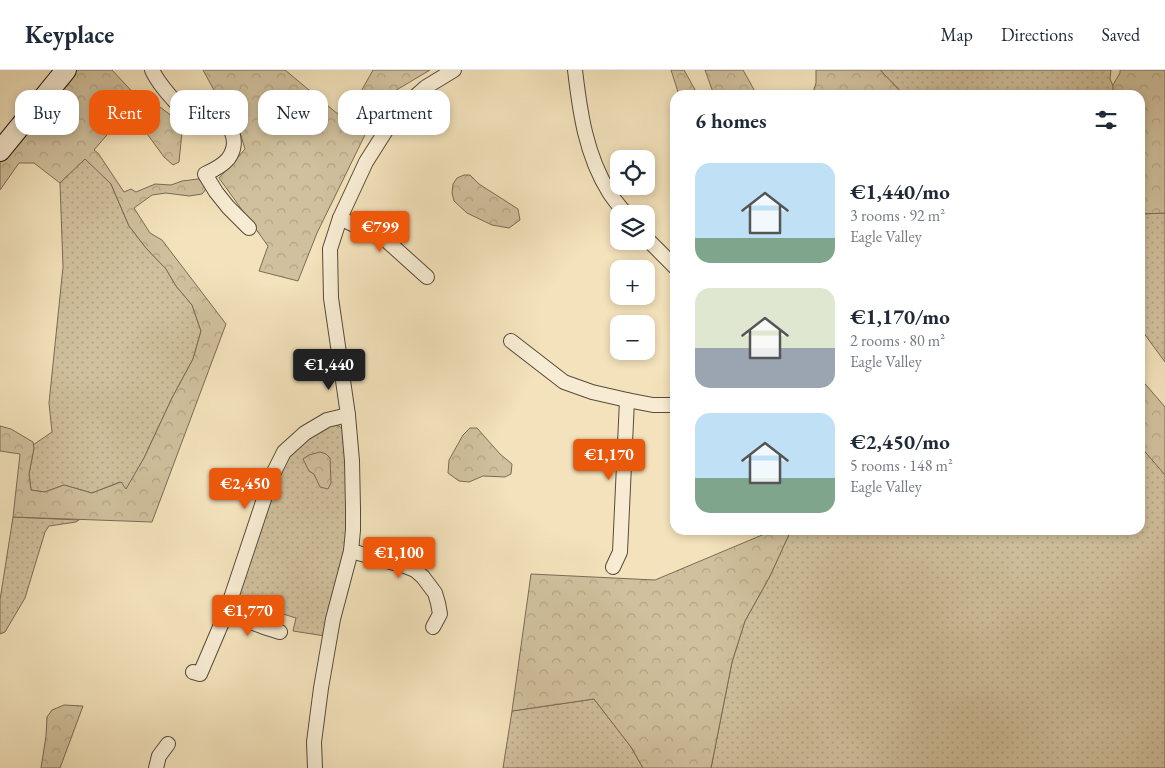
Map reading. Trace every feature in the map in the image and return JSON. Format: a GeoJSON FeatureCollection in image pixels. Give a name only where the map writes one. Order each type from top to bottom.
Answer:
{"type":"FeatureCollection","features":[{"type":"Feature","properties":{"kind":"street"},"geometry":{"type":"LineString","coordinates":[[0,150],[66,70]]}},
{"type":"Feature","properties":{"kind":"street"},"geometry":{"type":"LineString","coordinates":[[152,70],[171,97],[187,115],[211,115],[227,123],[233,132],[232,153],[216,169],[205,174],[228,207],[249,228]]}},
{"type":"Feature","properties":{"kind":"street"},"geometry":{"type":"LineString","coordinates":[[314,768],[314,742],[321,688],[333,620],[351,552],[353,508],[352,461],[348,415],[331,298],[330,249],[340,218],[366,162],[392,121],[426,87],[454,70]]}},
{"type":"Feature","properties":{"kind":"street"},"geometry":{"type":"LineString","coordinates":[[575,70],[582,122],[591,153],[599,173],[619,205]]}},
{"type":"Feature","properties":{"kind":"street"},"geometry":{"type":"LineString","coordinates":[[340,218],[388,241],[427,277]]}},
{"type":"Feature","properties":{"kind":"street"},"geometry":{"type":"LineString","coordinates":[[655,247],[670,262]]}},
{"type":"Feature","properties":{"kind":"street"},"geometry":{"type":"LineString","coordinates":[[511,341],[564,382],[592,392],[627,400],[654,405],[670,405]]}},
{"type":"Feature","properties":{"kind":"street"},"geometry":{"type":"LineString","coordinates":[[613,567],[620,552],[627,400]]}},
{"type":"Feature","properties":{"kind":"street"},"geometry":{"type":"LineString","coordinates":[[193,672],[200,674],[226,613],[270,478],[284,452],[305,433],[327,420],[348,415]]}},
{"type":"Feature","properties":{"kind":"street"},"geometry":{"type":"LineString","coordinates":[[351,552],[406,566],[415,570],[423,577],[436,593],[440,614],[433,627]]}},
{"type":"Feature","properties":{"kind":"street"},"geometry":{"type":"LineString","coordinates":[[226,613],[280,632]]}},
{"type":"Feature","properties":{"kind":"street"},"geometry":{"type":"LineString","coordinates":[[156,768],[158,756],[168,744]]}},
{"type":"Feature","properties":{"kind":"green space"},"geometry":{"type":"Polygon","coordinates":[[[74,70],[112,70],[131,90],[89,90],[89,135],[107,135],[94,150],[98,153],[124,192],[131,189],[136,192],[155,184],[171,185],[182,181],[198,179],[206,183],[207,188],[202,194],[189,196],[166,193],[152,195],[134,208],[150,233],[162,240],[226,324],[152,522],[13,517],[20,454],[0,451],[0,426],[11,429],[33,442],[34,448],[29,474],[31,490],[45,492],[64,485],[92,493],[121,482],[126,489],[144,458],[172,398],[193,359],[201,331],[192,305],[176,286],[166,269],[129,226],[111,184],[85,159],[60,183],[34,163],[19,163],[0,190],[0,160],[21,135],[79,135],[79,90],[58,90],[74,70]]]}},
{"type":"Feature","properties":{"kind":"green space"},"geometry":{"type":"Polygon","coordinates":[[[203,70],[285,70],[309,90],[258,90],[258,135],[328,135],[328,106],[338,114],[338,135],[365,135],[317,233],[298,281],[259,271],[268,246],[219,178],[245,149],[241,135],[248,135],[248,90],[214,90],[203,70]]]}},
{"type":"Feature","properties":{"kind":"green space"},"geometry":{"type":"Polygon","coordinates":[[[373,70],[430,70],[396,90],[362,90],[373,70]]]}},
{"type":"Feature","properties":{"kind":"green space"},"geometry":{"type":"Polygon","coordinates":[[[671,70],[684,70],[695,90],[677,90],[671,70]]]}},
{"type":"Feature","properties":{"kind":"green space"},"geometry":{"type":"Polygon","coordinates":[[[705,70],[743,70],[754,90],[712,90],[705,70]]]}},
{"type":"Feature","properties":{"kind":"green space"},"geometry":{"type":"Polygon","coordinates":[[[816,70],[880,70],[899,90],[814,90],[816,83],[816,70]]]}},
{"type":"Feature","properties":{"kind":"green space"},"geometry":{"type":"Polygon","coordinates":[[[880,70],[1111,70],[1110,79],[1115,90],[899,90],[880,70]]]}},
{"type":"Feature","properties":{"kind":"green space"},"geometry":{"type":"Polygon","coordinates":[[[1120,70],[1165,70],[1165,213],[1145,214],[1145,90],[1113,90],[1113,85],[1120,70]]]}},
{"type":"Feature","properties":{"kind":"green space"},"geometry":{"type":"Polygon","coordinates":[[[160,107],[170,115],[170,135],[182,135],[179,162],[173,165],[164,157],[148,135],[160,135],[160,107]]]}},
{"type":"Feature","properties":{"kind":"green space"},"geometry":{"type":"Polygon","coordinates":[[[85,158],[111,184],[129,226],[166,269],[176,286],[192,305],[201,331],[193,359],[126,490],[120,482],[92,493],[64,485],[45,492],[31,490],[29,474],[33,445],[52,432],[49,403],[63,267],[60,183],[85,158]]]}},
{"type":"Feature","properties":{"kind":"green space"},"geometry":{"type":"Polygon","coordinates":[[[470,175],[479,184],[518,209],[520,220],[509,228],[492,225],[467,213],[454,201],[452,193],[453,184],[457,178],[470,175]]]}},
{"type":"Feature","properties":{"kind":"green space"},"geometry":{"type":"Polygon","coordinates":[[[1165,213],[1165,362],[1145,335],[1145,214],[1165,213]]]}},
{"type":"Feature","properties":{"kind":"green space"},"geometry":{"type":"Polygon","coordinates":[[[1145,384],[1165,409],[1165,768],[711,768],[732,662],[745,621],[770,576],[789,535],[1145,535],[1145,384]]]}},
{"type":"Feature","properties":{"kind":"green space"},"geometry":{"type":"Polygon","coordinates":[[[1145,384],[1165,407],[1165,475],[1145,452],[1145,384]]]}},
{"type":"Feature","properties":{"kind":"green space"},"geometry":{"type":"Polygon","coordinates":[[[332,425],[343,429],[347,474],[347,543],[325,636],[293,631],[296,618],[280,613],[278,622],[270,623],[235,610],[276,480],[286,461],[296,449],[310,436],[332,425]]]}},
{"type":"Feature","properties":{"kind":"green space"},"geometry":{"type":"Polygon","coordinates":[[[470,428],[477,428],[500,454],[512,464],[511,474],[505,477],[483,476],[469,482],[459,481],[448,473],[449,460],[463,435],[470,428]]]}},
{"type":"Feature","properties":{"kind":"green space"},"geometry":{"type":"Polygon","coordinates":[[[320,452],[330,458],[331,483],[328,489],[320,487],[314,474],[309,471],[303,459],[320,452]]]}},
{"type":"Feature","properties":{"kind":"green space"},"geometry":{"type":"Polygon","coordinates":[[[13,517],[79,520],[49,526],[45,532],[25,598],[5,632],[0,634],[0,600],[13,517]]]}},
{"type":"Feature","properties":{"kind":"green space"},"geometry":{"type":"Polygon","coordinates":[[[762,535],[789,535],[770,576],[745,621],[732,662],[711,768],[643,768],[631,747],[594,699],[512,711],[531,574],[655,580],[762,535]]]}},
{"type":"Feature","properties":{"kind":"green space"},"geometry":{"type":"Polygon","coordinates":[[[594,699],[631,747],[643,768],[503,768],[512,711],[594,699]]]}},
{"type":"Feature","properties":{"kind":"green space"},"geometry":{"type":"Polygon","coordinates":[[[64,705],[83,706],[60,768],[41,768],[47,717],[52,710],[64,705]]]}}]}
